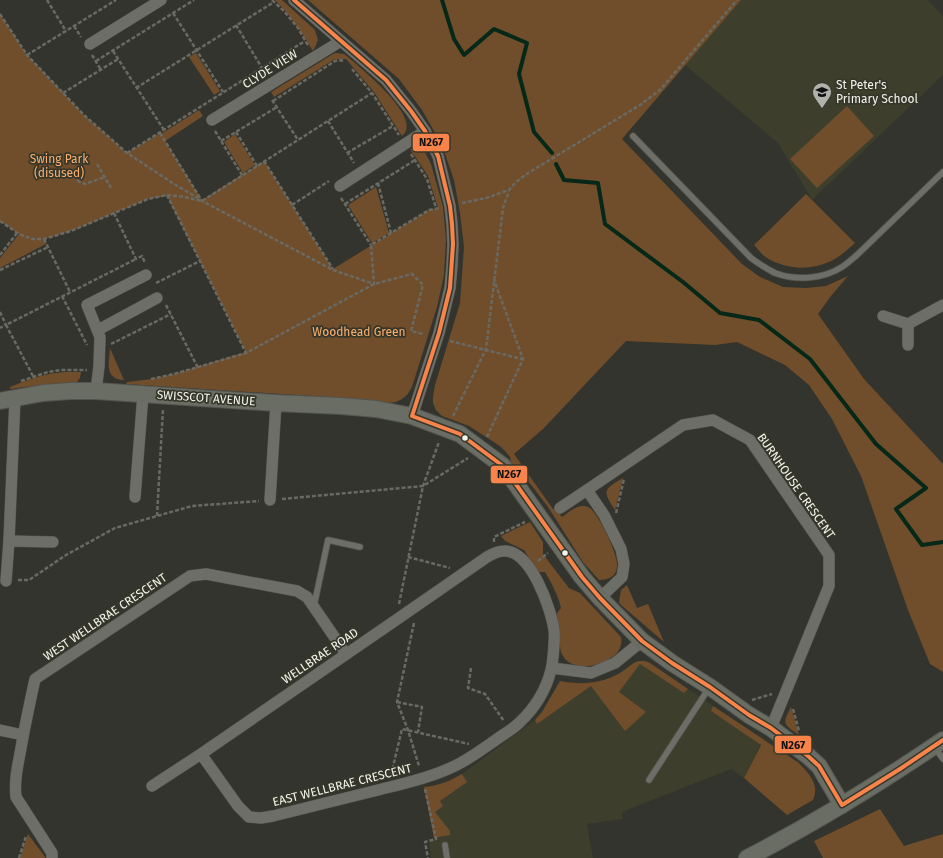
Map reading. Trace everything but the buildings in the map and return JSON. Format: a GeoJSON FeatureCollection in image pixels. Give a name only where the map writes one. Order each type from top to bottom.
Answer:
{"type":"FeatureCollection","features":[{"type":"Feature","properties":{"kind":"street"},"geometry":{"type":"LineString","coordinates":[[90,44],[161,0]]}},
{"type":"Feature","properties":{"kind":"street"},"geometry":{"type":"LineString","coordinates":[[294,0],[386,80],[425,131],[438,156],[450,206],[452,224],[453,244],[450,288],[439,333],[412,416]]}},
{"type":"Feature","properties":{"kind":"street","name":"CLYDE VIEW"},"geometry":{"type":"LineString","coordinates":[[213,124],[265,88],[341,41]]}},
{"type":"Feature","properties":{"kind":"street"},"geometry":{"type":"LineString","coordinates":[[337,188],[425,131]]}},
{"type":"Feature","properties":{"kind":"street"},"geometry":{"type":"LineString","coordinates":[[96,391],[100,337],[87,305],[146,275]]}},
{"type":"Feature","properties":{"kind":"street"},"geometry":{"type":"LineString","coordinates":[[98,330],[157,298]]}},
{"type":"Feature","properties":{"kind":"street"},"geometry":{"type":"LineString","coordinates":[[883,316],[908,324],[943,305]]}},
{"type":"Feature","properties":{"kind":"street"},"geometry":{"type":"LineString","coordinates":[[908,324],[908,345]]}},
{"type":"Feature","properties":{"kind":"street"},"geometry":{"type":"LineString","coordinates":[[135,497],[145,387]]}},
{"type":"Feature","properties":{"kind":"street","name":"SWISSCOT AVENUE"},"geometry":{"type":"LineString","coordinates":[[8,400],[43,393],[145,387],[164,396],[348,406],[376,409],[412,416],[460,434],[503,466],[582,577],[600,598],[642,641],[672,663],[771,728],[806,754],[819,766],[842,806]]}},
{"type":"Feature","properties":{"kind":"street"},"geometry":{"type":"LineString","coordinates":[[6,580],[9,541],[8,400]]}},
{"type":"Feature","properties":{"kind":"street"},"geometry":{"type":"LineString","coordinates":[[270,500],[276,403]]}},
{"type":"Feature","properties":{"kind":"street","name":"BURNHOUSE CRESCENT"},"geometry":{"type":"LineString","coordinates":[[560,508],[682,425],[713,420],[750,440],[829,556],[829,586],[771,728]]}},
{"type":"Feature","properties":{"kind":"street"},"geometry":{"type":"LineString","coordinates":[[587,490],[604,515],[621,549],[624,564],[622,577],[600,598]]}},
{"type":"Feature","properties":{"kind":"street"},"geometry":{"type":"LineString","coordinates":[[9,541],[54,542]]}},
{"type":"Feature","properties":{"kind":"street","name":"EAST WELLBRAE CRESCENT"},"geometry":{"type":"LineString","coordinates":[[201,754],[238,806],[249,817],[261,818],[423,778],[448,770],[472,757],[518,724],[536,703],[546,685],[552,668],[554,631],[547,602],[529,567],[520,557],[514,553],[500,552]]}},
{"type":"Feature","properties":{"kind":"street","name":"WELLBRAE ROAD"},"geometry":{"type":"LineString","coordinates":[[152,786],[201,754],[487,556],[500,552]]}},
{"type":"Feature","properties":{"kind":"street","name":"WEST WELLBRAE CRESCENT"},"geometry":{"type":"LineString","coordinates":[[52,858],[52,853],[16,797],[16,776],[35,679],[190,576],[206,574],[297,591],[307,597],[346,654]]}},
{"type":"Feature","properties":{"kind":"street"},"geometry":{"type":"LineString","coordinates":[[552,668],[591,673],[615,663],[642,641]]}},
{"type":"Feature","properties":{"kind":"street"},"geometry":{"type":"LineString","coordinates":[[0,730],[23,735]]}},
{"type":"Feature","properties":{"kind":"street"},"geometry":{"type":"LineString","coordinates":[[747,858],[797,832],[842,806],[900,769],[940,748]]}},
{"type":"Feature","properties":{"kind":"lane"},"geometry":{"type":"LineString","coordinates":[[633,136],[751,258],[776,273],[791,277],[809,277],[826,274],[842,267],[857,255],[943,172]]}},
{"type":"Feature","properties":{"kind":"lane"},"geometry":{"type":"LineString","coordinates":[[314,607],[328,540],[360,547]]}},
{"type":"Feature","properties":{"kind":"lane"},"geometry":{"type":"LineString","coordinates":[[649,780],[710,687]]}},
{"type":"Feature","properties":{"kind":"lane"},"geometry":{"type":"LineString","coordinates":[[445,845],[447,858]]}},
{"type":"Feature","properties":{"kind":"path"},"geometry":{"type":"LineString","coordinates":[[47,0],[66,31]]}},
{"type":"Feature","properties":{"kind":"path"},"geometry":{"type":"LineString","coordinates":[[27,55],[116,0]]}},
{"type":"Feature","properties":{"kind":"path"},"geometry":{"type":"LineString","coordinates":[[96,62],[194,0]]}},
{"type":"Feature","properties":{"kind":"path"},"geometry":{"type":"LineString","coordinates":[[452,418],[486,349],[503,208],[509,190],[525,175],[640,105],[660,90],[737,0]]}},
{"type":"Feature","properties":{"kind":"path"},"geometry":{"type":"LineString","coordinates":[[136,88],[273,1],[284,11],[298,28],[315,57]]}},
{"type":"Feature","properties":{"kind":"path"},"geometry":{"type":"LineString","coordinates":[[173,13],[223,92]]}},
{"type":"Feature","properties":{"kind":"path"},"geometry":{"type":"LineString","coordinates":[[0,14],[27,55],[84,116],[127,153],[174,184],[202,200],[334,270],[374,284]]}},
{"type":"Feature","properties":{"kind":"path"},"geometry":{"type":"LineString","coordinates":[[236,25],[262,68]]}},
{"type":"Feature","properties":{"kind":"path"},"geometry":{"type":"LineString","coordinates":[[127,153],[305,41]]}},
{"type":"Feature","properties":{"kind":"path"},"geometry":{"type":"LineString","coordinates":[[113,51],[164,130]]}},
{"type":"Feature","properties":{"kind":"path"},"geometry":{"type":"LineString","coordinates":[[63,93],[118,59]]}},
{"type":"Feature","properties":{"kind":"path"},"geometry":{"type":"LineString","coordinates":[[273,101],[335,61],[343,60],[347,62]]}},
{"type":"Feature","properties":{"kind":"path"},"geometry":{"type":"LineString","coordinates":[[351,67],[372,93],[427,179],[436,208]]}},
{"type":"Feature","properties":{"kind":"path"},"geometry":{"type":"LineString","coordinates":[[265,88],[298,140]]}},
{"type":"Feature","properties":{"kind":"path"},"geometry":{"type":"LineString","coordinates":[[0,221],[17,233],[32,239],[44,239],[71,231],[148,200],[167,196],[202,200],[372,93]]}},
{"type":"Feature","properties":{"kind":"path"},"geometry":{"type":"LineString","coordinates":[[221,141],[277,106]]}},
{"type":"Feature","properties":{"kind":"path"},"geometry":{"type":"LineString","coordinates":[[200,107],[204,112]]}},
{"type":"Feature","properties":{"kind":"path"},"geometry":{"type":"LineString","coordinates":[[328,121],[360,173]]}},
{"type":"Feature","properties":{"kind":"path"},"geometry":{"type":"LineString","coordinates":[[213,124],[221,141],[242,175]]}},
{"type":"Feature","properties":{"kind":"path"},"geometry":{"type":"LineString","coordinates":[[347,153],[393,126]]}},
{"type":"Feature","properties":{"kind":"path"},"geometry":{"type":"LineString","coordinates":[[236,132],[257,166]]}},
{"type":"Feature","properties":{"kind":"path"},"geometry":{"type":"LineString","coordinates":[[160,133],[202,200]]}},
{"type":"Feature","properties":{"kind":"path"},"geometry":{"type":"LineString","coordinates":[[345,204],[415,160]]}},
{"type":"Feature","properties":{"kind":"path"},"geometry":{"type":"LineString","coordinates":[[264,161],[334,270]]}},
{"type":"Feature","properties":{"kind":"path"},"geometry":{"type":"LineString","coordinates":[[97,164],[111,188]]}},
{"type":"Feature","properties":{"kind":"path"},"geometry":{"type":"LineString","coordinates":[[79,174],[78,181],[85,184],[104,177]]}},
{"type":"Feature","properties":{"kind":"path"},"geometry":{"type":"LineString","coordinates":[[292,205],[330,181],[337,188],[345,204],[371,245],[374,284]]}},
{"type":"Feature","properties":{"kind":"path"},"geometry":{"type":"LineString","coordinates":[[378,183],[391,233]]}},
{"type":"Feature","properties":{"kind":"path"},"geometry":{"type":"LineString","coordinates":[[371,245],[429,210],[486,198],[509,190]]}},
{"type":"Feature","properties":{"kind":"path"},"geometry":{"type":"LineString","coordinates":[[167,196],[246,352]]}},
{"type":"Feature","properties":{"kind":"path"},"geometry":{"type":"LineString","coordinates":[[0,254],[17,233]]}},
{"type":"Feature","properties":{"kind":"path"},"geometry":{"type":"LineString","coordinates":[[44,239],[70,292]]}},
{"type":"Feature","properties":{"kind":"path"},"geometry":{"type":"LineString","coordinates":[[0,270],[48,246]]}},
{"type":"Feature","properties":{"kind":"path"},"geometry":{"type":"LineString","coordinates":[[0,328],[136,259]]}},
{"type":"Feature","properties":{"kind":"path"},"geometry":{"type":"LineString","coordinates":[[156,284],[200,261]]}},
{"type":"Feature","properties":{"kind":"path"},"geometry":{"type":"LineString","coordinates":[[145,387],[174,374],[246,352],[374,284],[412,274],[423,285],[411,331],[423,334]]}},
{"type":"Feature","properties":{"kind":"path"},"geometry":{"type":"LineString","coordinates":[[6,580],[29,580],[66,555],[115,528],[192,506],[423,486],[481,450],[523,359],[494,280]]}},
{"type":"Feature","properties":{"kind":"path"},"geometry":{"type":"LineString","coordinates":[[62,296],[87,345]]}},
{"type":"Feature","properties":{"kind":"path"},"geometry":{"type":"LineString","coordinates":[[0,312],[33,376]]}},
{"type":"Feature","properties":{"kind":"path"},"geometry":{"type":"LineString","coordinates":[[107,346],[171,314]]}},
{"type":"Feature","properties":{"kind":"path"},"geometry":{"type":"LineString","coordinates":[[450,341],[523,359]]}},
{"type":"Feature","properties":{"kind":"path"},"geometry":{"type":"LineString","coordinates":[[20,381],[33,376],[61,370],[98,370]]}},
{"type":"Feature","properties":{"kind":"path"},"geometry":{"type":"LineString","coordinates":[[157,516],[164,396]]}},
{"type":"Feature","properties":{"kind":"path"},"geometry":{"type":"LineString","coordinates":[[396,620],[423,486],[440,442]]}},
{"type":"Feature","properties":{"kind":"path"},"geometry":{"type":"LineString","coordinates":[[612,531],[629,462]]}},
{"type":"Feature","properties":{"kind":"path"},"geometry":{"type":"LineString","coordinates":[[500,552],[494,537],[539,516]]}},
{"type":"Feature","properties":{"kind":"path"},"geometry":{"type":"LineString","coordinates":[[529,567],[559,546]]}},
{"type":"Feature","properties":{"kind":"path"},"geometry":{"type":"LineString","coordinates":[[408,558],[465,571]]}},
{"type":"Feature","properties":{"kind":"path"},"geometry":{"type":"LineString","coordinates":[[417,605],[397,702],[408,730],[423,778],[436,839],[425,842],[428,858]]}},
{"type":"Feature","properties":{"kind":"path"},"geometry":{"type":"LineString","coordinates":[[471,668],[468,688],[485,694],[510,730]]}},
{"type":"Feature","properties":{"kind":"path"},"geometry":{"type":"LineString","coordinates":[[734,704],[787,690],[806,754]]}},
{"type":"Feature","properties":{"kind":"path"},"geometry":{"type":"LineString","coordinates":[[397,702],[422,707],[418,732]]}},
{"type":"Feature","properties":{"kind":"path"},"geometry":{"type":"LineString","coordinates":[[388,787],[402,729],[486,747]]}},
{"type":"Feature","properties":{"kind":"path"},"geometry":{"type":"LineString","coordinates":[[19,858],[31,820]]}},
{"type":"Feature","properties":{"kind":"shaded area","name":"St Peter's Primary School"},"geometry":{"type":"Polygon","coordinates":[[[741,0],[928,0],[943,16],[943,75],[812,200],[778,143],[685,65],[741,0]]]}},
{"type":"Feature","properties":{"kind":"shaded area"},"geometry":{"type":"Polygon","coordinates":[[[639,661],[650,663],[763,739],[744,778],[731,769],[627,810],[622,813],[623,819],[587,824],[593,858],[431,858],[429,844],[434,838],[424,787],[445,783],[462,774],[535,720],[542,712],[560,681],[573,684],[601,681],[620,674],[635,662],[639,661]]]}},
{"type":"Feature","properties":{"kind":"green space"},"geometry":{"type":"Polygon","coordinates":[[[275,0],[282,0],[315,30],[318,40],[313,51],[296,24],[275,0]]]}},
{"type":"Feature","properties":{"kind":"green space"},"geometry":{"type":"Polygon","coordinates":[[[308,0],[741,0],[622,139],[742,264],[760,277],[783,287],[806,288],[826,286],[848,276],[818,314],[864,379],[943,464],[943,672],[930,664],[908,610],[861,476],[832,419],[809,385],[785,365],[737,342],[715,345],[626,341],[543,429],[514,454],[553,509],[555,508],[562,517],[581,506],[588,507],[595,514],[608,537],[617,562],[617,567],[613,576],[602,580],[599,580],[583,562],[548,507],[532,486],[511,463],[510,457],[505,451],[500,446],[469,426],[442,416],[436,410],[433,403],[435,385],[460,303],[464,247],[454,180],[442,145],[422,110],[399,79],[308,0]]]}},
{"type":"Feature","properties":{"kind":"green space","name":"Woodhead Green"},"geometry":{"type":"Polygon","coordinates":[[[0,14],[27,55],[84,115],[127,153],[199,110],[203,116],[165,141],[202,200],[264,161],[333,269],[429,210],[438,208],[428,176],[410,149],[419,149],[425,152],[431,164],[443,207],[446,239],[444,275],[437,307],[412,387],[407,395],[396,402],[388,403],[343,398],[126,384],[127,382],[152,379],[174,374],[246,352],[167,196],[148,199],[71,231],[44,239],[46,244],[0,268],[0,258],[19,234],[0,221],[0,14]]]}},
{"type":"Feature","properties":{"kind":"green space"},"geometry":{"type":"Polygon","coordinates":[[[196,53],[220,91],[214,95],[189,57],[196,53]]]}},
{"type":"Feature","properties":{"kind":"green space"},"geometry":{"type":"Polygon","coordinates":[[[336,53],[344,54],[348,57],[376,82],[398,106],[405,118],[407,128],[402,136],[374,92],[346,59],[335,59],[274,97],[271,92],[336,53]]]}},
{"type":"Feature","properties":{"kind":"green space"},"geometry":{"type":"Polygon","coordinates":[[[847,106],[874,136],[817,188],[790,159],[847,106]]]}},
{"type":"Feature","properties":{"kind":"green space"},"geometry":{"type":"Polygon","coordinates":[[[235,134],[255,165],[243,173],[224,142],[235,134]]]}},
{"type":"Feature","properties":{"kind":"green space"},"geometry":{"type":"Polygon","coordinates":[[[376,187],[389,233],[372,243],[348,205],[376,187]]]}},
{"type":"Feature","properties":{"kind":"green space"},"geometry":{"type":"Polygon","coordinates":[[[806,194],[855,243],[836,258],[825,264],[817,266],[800,268],[791,267],[767,258],[754,245],[806,194]]]}},
{"type":"Feature","properties":{"kind":"green space"},"geometry":{"type":"Polygon","coordinates":[[[110,348],[124,380],[113,377],[109,369],[110,348]]]}},
{"type":"Feature","properties":{"kind":"green space"},"geometry":{"type":"Polygon","coordinates":[[[65,372],[81,372],[80,378],[77,382],[10,389],[10,387],[36,377],[65,372]]]}},
{"type":"Feature","properties":{"kind":"green space"},"geometry":{"type":"Polygon","coordinates":[[[623,478],[615,510],[608,499],[607,491],[611,485],[623,478]]]}},
{"type":"Feature","properties":{"kind":"green space"},"geometry":{"type":"Polygon","coordinates":[[[530,522],[543,542],[543,554],[569,588],[580,593],[621,637],[621,646],[616,654],[608,660],[588,666],[578,666],[569,662],[563,656],[560,648],[560,632],[557,613],[561,608],[552,585],[545,572],[538,572],[524,550],[505,541],[501,536],[530,522]]]}},
{"type":"Feature","properties":{"kind":"green space"},"geometry":{"type":"Polygon","coordinates":[[[627,585],[637,608],[648,604],[664,642],[619,602],[621,590],[627,585]]]}},
{"type":"Feature","properties":{"kind":"green space"},"geometry":{"type":"Polygon","coordinates":[[[639,661],[650,663],[688,689],[684,693],[640,664],[619,692],[646,712],[625,731],[591,686],[537,724],[535,720],[542,712],[560,681],[575,683],[597,682],[624,671],[633,663],[639,661]]]}},
{"type":"Feature","properties":{"kind":"green space"},"geometry":{"type":"Polygon","coordinates":[[[713,706],[799,763],[810,775],[814,784],[815,794],[813,800],[787,815],[744,778],[761,745],[711,711],[713,706]]]}},
{"type":"Feature","properties":{"kind":"green space"},"geometry":{"type":"Polygon","coordinates":[[[791,707],[799,735],[787,726],[785,720],[791,707]]]}},
{"type":"Feature","properties":{"kind":"green space"},"geometry":{"type":"Polygon","coordinates":[[[462,774],[467,782],[440,801],[443,806],[435,812],[450,831],[450,835],[434,838],[424,787],[444,783],[462,774]]]}},
{"type":"Feature","properties":{"kind":"green space"},"geometry":{"type":"Polygon","coordinates":[[[880,809],[904,846],[943,834],[943,858],[823,858],[814,841],[880,809]]]}},
{"type":"Feature","properties":{"kind":"green space"},"geometry":{"type":"Polygon","coordinates":[[[28,834],[45,857],[45,858],[20,858],[28,834]]]}},
{"type":"Feature","properties":{"kind":"waterway"},"geometry":{"type":"LineString","coordinates":[[442,0],[454,39],[464,55],[494,29],[527,43],[519,74],[534,132],[552,153]]}},
{"type":"Feature","properties":{"kind":"waterway"},"geometry":{"type":"LineString","coordinates":[[556,164],[564,180],[598,183],[605,224],[683,282],[720,313],[759,320],[810,359],[876,444],[926,488],[896,509],[922,545],[943,542]]}},
{"type":"Feature","properties":{"kind":"transit line","name":"N267"},"geometry":{"type":"LineString","coordinates":[[294,0],[386,80],[425,131],[438,156],[450,206],[452,224],[453,244],[450,288],[439,333],[412,416],[460,434],[503,466],[582,577],[600,598],[642,641],[749,715],[771,728],[808,756],[819,766],[842,805],[943,740]]}},
{"type":"Feature","properties":{"kind":"place","name":"St Peter's Primary School"},"geometry":{"type":"Point","coordinates":[822,109]}},
{"type":"Feature","properties":{"kind":"park label","name":"Swing Park (disused)"},"geometry":{"type":"Point","coordinates":[59,166]}}]}
